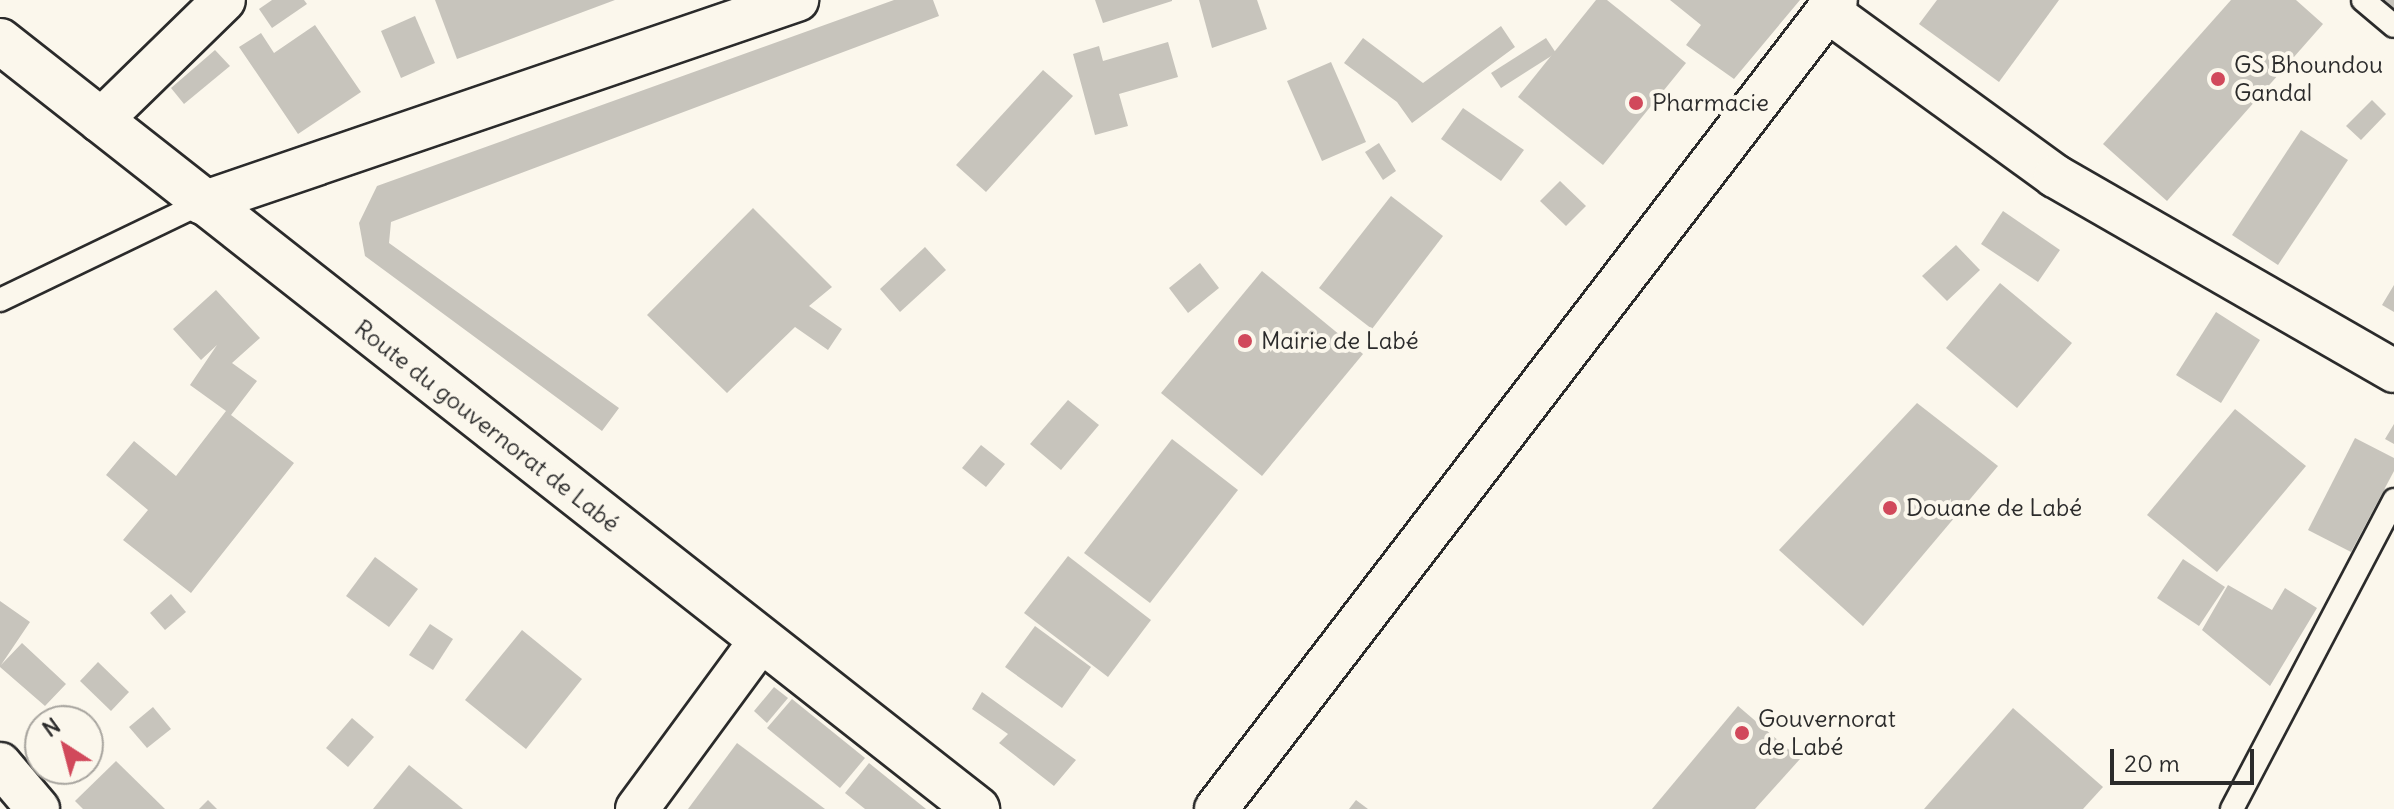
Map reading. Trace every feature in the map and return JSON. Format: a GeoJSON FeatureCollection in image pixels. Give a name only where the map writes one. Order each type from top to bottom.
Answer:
{"type":"FeatureCollection","features":[{"type":"Feature","properties":{"kind":"street"},"geometry":{"type":"LineString","coordinates":[[100,121],[224,0]]}},
{"type":"Feature","properties":{"kind":"street"},"geometry":{"type":"LineString","coordinates":[[202,203],[797,0]]}},
{"type":"Feature","properties":{"kind":"street"},"geometry":{"type":"LineString","coordinates":[[1216,809],[1832,5],[2055,176],[2394,371]]}},
{"type":"Feature","properties":{"kind":"street","name":"Route du gouvernorat de Labé"},"geometry":{"type":"LineString","coordinates":[[0,41],[202,203],[977,809]]}},
{"type":"Feature","properties":{"kind":"street"},"geometry":{"type":"LineString","coordinates":[[637,809],[761,640]]}},
{"type":"Feature","properties":{"kind":"street"},"geometry":{"type":"LineString","coordinates":[[0,764],[38,809]]}},
{"type":"Feature","properties":{"kind":"lane"},"geometry":{"type":"LineString","coordinates":[[2363,0],[2394,26]]}},
{"type":"Feature","properties":{"kind":"lane"},"geometry":{"type":"LineString","coordinates":[[0,300],[202,203]]}},
{"type":"Feature","properties":{"kind":"lane"},"geometry":{"type":"LineString","coordinates":[[2232,809],[2394,500]]}},
{"type":"Feature","properties":{"kind":"building"},"geometry":{"type":"Polygon","coordinates":[[[272,0],[304,0],[307,4],[272,28],[259,9],[272,0]]]}},
{"type":"Feature","properties":{"kind":"building"},"geometry":{"type":"Polygon","coordinates":[[[435,0],[615,0],[457,59],[435,0]]]}},
{"type":"Feature","properties":{"kind":"building"},"geometry":{"type":"Polygon","coordinates":[[[894,0],[933,0],[939,16],[391,222],[389,243],[619,408],[602,431],[365,256],[359,223],[377,186],[894,0]]]}},
{"type":"Feature","properties":{"kind":"building"},"geometry":{"type":"Polygon","coordinates":[[[1095,0],[1172,0],[1172,1],[1103,23],[1095,0]]]}},
{"type":"Feature","properties":{"kind":"building"},"geometry":{"type":"Polygon","coordinates":[[[1199,0],[1257,0],[1267,29],[1212,48],[1199,0]]]}},
{"type":"Feature","properties":{"kind":"building"},"geometry":{"type":"Polygon","coordinates":[[[1596,0],[1607,0],[1686,63],[1603,165],[1518,97],[1596,0]]]}},
{"type":"Feature","properties":{"kind":"building"},"geometry":{"type":"Polygon","coordinates":[[[1670,0],[1800,0],[1734,79],[1686,45],[1701,25],[1670,0]]]}},
{"type":"Feature","properties":{"kind":"building"},"geometry":{"type":"Polygon","coordinates":[[[1937,0],[2059,0],[1999,82],[1919,24],[1937,0]]]}},
{"type":"Feature","properties":{"kind":"building"},"geometry":{"type":"Polygon","coordinates":[[[2231,0],[2296,0],[2323,24],[2167,201],[2103,144],[2231,0]]]}},
{"type":"Feature","properties":{"kind":"building"},"geometry":{"type":"Polygon","coordinates":[[[2370,0],[2394,0],[2394,17],[2370,0]]]}},
{"type":"Feature","properties":{"kind":"building"},"geometry":{"type":"Polygon","coordinates":[[[415,16],[435,63],[401,78],[381,31],[415,16]]]}},
{"type":"Feature","properties":{"kind":"building"},"geometry":{"type":"Polygon","coordinates":[[[315,25],[361,92],[298,134],[239,47],[261,33],[274,53],[315,25]]]}},
{"type":"Feature","properties":{"kind":"building"},"geometry":{"type":"Polygon","coordinates":[[[1501,26],[1515,47],[1412,123],[1397,102],[1344,63],[1363,38],[1423,83],[1501,26]]]}},
{"type":"Feature","properties":{"kind":"building"},"geometry":{"type":"Polygon","coordinates":[[[1546,38],[1556,53],[1501,88],[1491,73],[1546,38]]]}},
{"type":"Feature","properties":{"kind":"building"},"geometry":{"type":"Polygon","coordinates":[[[1168,42],[1178,77],[1119,94],[1128,126],[1095,135],[1073,54],[1099,46],[1103,61],[1168,42]]]}},
{"type":"Feature","properties":{"kind":"building"},"geometry":{"type":"Polygon","coordinates":[[[215,50],[230,66],[184,104],[171,88],[215,50]]]}},
{"type":"Feature","properties":{"kind":"building"},"geometry":{"type":"Polygon","coordinates":[[[1331,62],[1366,142],[1322,161],[1287,81],[1331,62]]]}},
{"type":"Feature","properties":{"kind":"building"},"geometry":{"type":"Polygon","coordinates":[[[1043,70],[1073,96],[986,192],[956,165],[1043,70]]]}},
{"type":"Feature","properties":{"kind":"building"},"geometry":{"type":"Polygon","coordinates":[[[2372,100],[2386,114],[2361,140],[2346,126],[2372,100]]]}},
{"type":"Feature","properties":{"kind":"building"},"geometry":{"type":"Polygon","coordinates":[[[1463,108],[1524,150],[1501,181],[1441,139],[1463,108]]]}},
{"type":"Feature","properties":{"kind":"building"},"geometry":{"type":"Polygon","coordinates":[[[2301,130],[2348,160],[2278,265],[2232,235],[2301,130]]]}},
{"type":"Feature","properties":{"kind":"building"},"geometry":{"type":"Polygon","coordinates":[[[1379,143],[1396,171],[1383,180],[1365,152],[1379,143]]]}},
{"type":"Feature","properties":{"kind":"building"},"geometry":{"type":"Polygon","coordinates":[[[1560,181],[1586,206],[1566,226],[1540,201],[1560,181]]]}},
{"type":"Feature","properties":{"kind":"building"},"geometry":{"type":"Polygon","coordinates":[[[1391,196],[1443,236],[1372,329],[1319,288],[1391,196]]]}},
{"type":"Feature","properties":{"kind":"building"},"geometry":{"type":"Polygon","coordinates":[[[753,208],[832,287],[809,306],[842,329],[828,350],[795,327],[727,393],[647,315],[753,208]]]}},
{"type":"Feature","properties":{"kind":"building"},"geometry":{"type":"Polygon","coordinates":[[[2003,211],[2060,250],[2038,282],[1981,244],[2003,211]]]}},
{"type":"Feature","properties":{"kind":"building"},"geometry":{"type":"Polygon","coordinates":[[[1956,245],[1980,270],[1947,301],[1922,276],[1956,245]]]}},
{"type":"Feature","properties":{"kind":"building"},"geometry":{"type":"Polygon","coordinates":[[[925,247],[946,270],[900,312],[880,289],[925,247]]]}},
{"type":"Feature","properties":{"kind":"building"},"geometry":{"type":"Polygon","coordinates":[[[1200,263],[1219,288],[1188,313],[1169,288],[1200,263]]]}},
{"type":"Feature","properties":{"kind":"building"},"geometry":{"type":"Polygon","coordinates":[[[1262,271],[1363,354],[1262,476],[1161,393],[1262,271]]]}},
{"type":"Feature","properties":{"kind":"building"},"geometry":{"type":"Polygon","coordinates":[[[2000,283],[2072,343],[2017,408],[1946,348],[2000,283]]]}},
{"type":"Feature","properties":{"kind":"building"},"geometry":{"type":"Polygon","coordinates":[[[2394,285],[2394,312],[2382,305],[2394,285]]]}},
{"type":"Feature","properties":{"kind":"building"},"geometry":{"type":"Polygon","coordinates":[[[216,290],[260,338],[232,363],[257,381],[231,415],[294,463],[191,593],[123,540],[148,510],[106,475],[134,441],[176,476],[226,411],[190,385],[217,345],[201,360],[173,329],[216,290]]]}},
{"type":"Feature","properties":{"kind":"building"},"geometry":{"type":"Polygon","coordinates":[[[2216,312],[2260,340],[2221,403],[2176,375],[2216,312]]]}},
{"type":"Feature","properties":{"kind":"building"},"geometry":{"type":"Polygon","coordinates":[[[1068,400],[1099,425],[1061,470],[1030,444],[1068,400]]]}},
{"type":"Feature","properties":{"kind":"building","name":"Douane de Labé"},"geometry":{"type":"Polygon","coordinates":[[[1917,403],[1998,466],[1863,626],[1779,550],[1917,403]]]}},
{"type":"Feature","properties":{"kind":"building"},"geometry":{"type":"Polygon","coordinates":[[[2235,409],[2306,466],[2217,572],[2147,515],[2235,409]]]}},
{"type":"Feature","properties":{"kind":"building"},"geometry":{"type":"Polygon","coordinates":[[[2394,424],[2394,444],[2385,439],[2394,424]]]}},
{"type":"Feature","properties":{"kind":"building"},"geometry":{"type":"Polygon","coordinates":[[[2355,438],[2394,458],[2394,471],[2351,552],[2308,530],[2355,438]]]}},
{"type":"Feature","properties":{"kind":"building"},"geometry":{"type":"Polygon","coordinates":[[[1172,439],[1238,490],[1150,603],[1084,553],[1172,439]]]}},
{"type":"Feature","properties":{"kind":"building"},"geometry":{"type":"Polygon","coordinates":[[[981,445],[1005,464],[986,487],[962,468],[981,445]]]}},
{"type":"Feature","properties":{"kind":"building"},"geometry":{"type":"Polygon","coordinates":[[[1068,556],[1151,620],[1108,677],[1024,613],[1068,556]]]}},
{"type":"Feature","properties":{"kind":"building"},"geometry":{"type":"Polygon","coordinates":[[[375,557],[418,589],[389,627],[346,596],[375,557]]]}},
{"type":"Feature","properties":{"kind":"building"},"geometry":{"type":"Polygon","coordinates":[[[2183,559],[2225,587],[2199,626],[2157,598],[2183,559]]]}},
{"type":"Feature","properties":{"kind":"building"},"geometry":{"type":"Polygon","coordinates":[[[2228,585],[2272,610],[2285,588],[2317,608],[2270,686],[2202,630],[2228,585]]]}},
{"type":"Feature","properties":{"kind":"building"},"geometry":{"type":"Polygon","coordinates":[[[171,594],[186,612],[165,630],[150,613],[171,594]]]}},
{"type":"Feature","properties":{"kind":"building"},"geometry":{"type":"Polygon","coordinates":[[[0,601],[30,622],[1,665],[22,643],[66,684],[44,705],[0,667],[0,601]]]}},
{"type":"Feature","properties":{"kind":"building"},"geometry":{"type":"Polygon","coordinates":[[[430,624],[453,639],[433,670],[409,655],[430,624]]]}},
{"type":"Feature","properties":{"kind":"building"},"geometry":{"type":"Polygon","coordinates":[[[1035,626],[1091,667],[1062,708],[1005,667],[1035,626]]]}},
{"type":"Feature","properties":{"kind":"building"},"geometry":{"type":"Polygon","coordinates":[[[522,630],[582,679],[526,749],[465,700],[522,630]]]}},
{"type":"Feature","properties":{"kind":"building"},"geometry":{"type":"Polygon","coordinates":[[[98,662],[129,692],[111,711],[80,681],[98,662]]]}},
{"type":"Feature","properties":{"kind":"building"},"geometry":{"type":"Polygon","coordinates":[[[774,687],[788,698],[767,723],[754,711],[774,687]]]}},
{"type":"Feature","properties":{"kind":"building"},"geometry":{"type":"Polygon","coordinates":[[[982,692],[1076,760],[1054,786],[999,743],[1008,734],[972,709],[982,692]]]}},
{"type":"Feature","properties":{"kind":"building"},"geometry":{"type":"Polygon","coordinates":[[[792,699],[865,758],[840,788],[767,728],[792,699]]]}},
{"type":"Feature","properties":{"kind":"building","name":"Gouvernorat de Labé"},"geometry":{"type":"Polygon","coordinates":[[[1738,706],[1800,759],[1755,809],[1652,809],[1738,706]]]}},
{"type":"Feature","properties":{"kind":"building"},"geometry":{"type":"Polygon","coordinates":[[[153,707],[171,729],[147,748],[129,727],[153,707]]]}},
{"type":"Feature","properties":{"kind":"building"},"geometry":{"type":"Polygon","coordinates":[[[2013,708],[2103,787],[2083,809],[1924,809],[2013,708]]]}},
{"type":"Feature","properties":{"kind":"building"},"geometry":{"type":"Polygon","coordinates":[[[352,718],[374,737],[348,767],[326,748],[352,718]]]}},
{"type":"Feature","properties":{"kind":"building"},"geometry":{"type":"Polygon","coordinates":[[[737,743],[825,809],[688,809],[737,743]]]}},
{"type":"Feature","properties":{"kind":"building"},"geometry":{"type":"Polygon","coordinates":[[[116,761],[165,809],[83,809],[75,801],[91,785],[104,785],[104,773],[116,761]]]}},
{"type":"Feature","properties":{"kind":"building"},"geometry":{"type":"Polygon","coordinates":[[[869,763],[926,809],[865,809],[845,793],[869,763]]]}},
{"type":"Feature","properties":{"kind":"building"},"geometry":{"type":"Polygon","coordinates":[[[409,765],[463,809],[373,809],[409,765]]]}},
{"type":"Feature","properties":{"kind":"building"},"geometry":{"type":"Polygon","coordinates":[[[208,800],[217,809],[199,809],[208,800]]]}},
{"type":"Feature","properties":{"kind":"building"},"geometry":{"type":"Polygon","coordinates":[[[1356,800],[1368,809],[1349,809],[1356,800]]]}},
{"type":"Feature","properties":{"kind":"place","name":"GS Bhoundou Gandal"},"geometry":{"type":"Point","coordinates":[2218,79]}},
{"type":"Feature","properties":{"kind":"place","name":"Pharmacie"},"geometry":{"type":"Point","coordinates":[1636,103]}},
{"type":"Feature","properties":{"kind":"place","name":"Mairie de Labé"},"geometry":{"type":"Point","coordinates":[1245,341]}},
{"type":"Feature","properties":{"kind":"place","name":"Douane de Labé"},"geometry":{"type":"Point","coordinates":[1890,508]}},
{"type":"Feature","properties":{"kind":"place","name":"Gouvernorat de Labé"},"geometry":{"type":"Point","coordinates":[1742,733]}}]}
